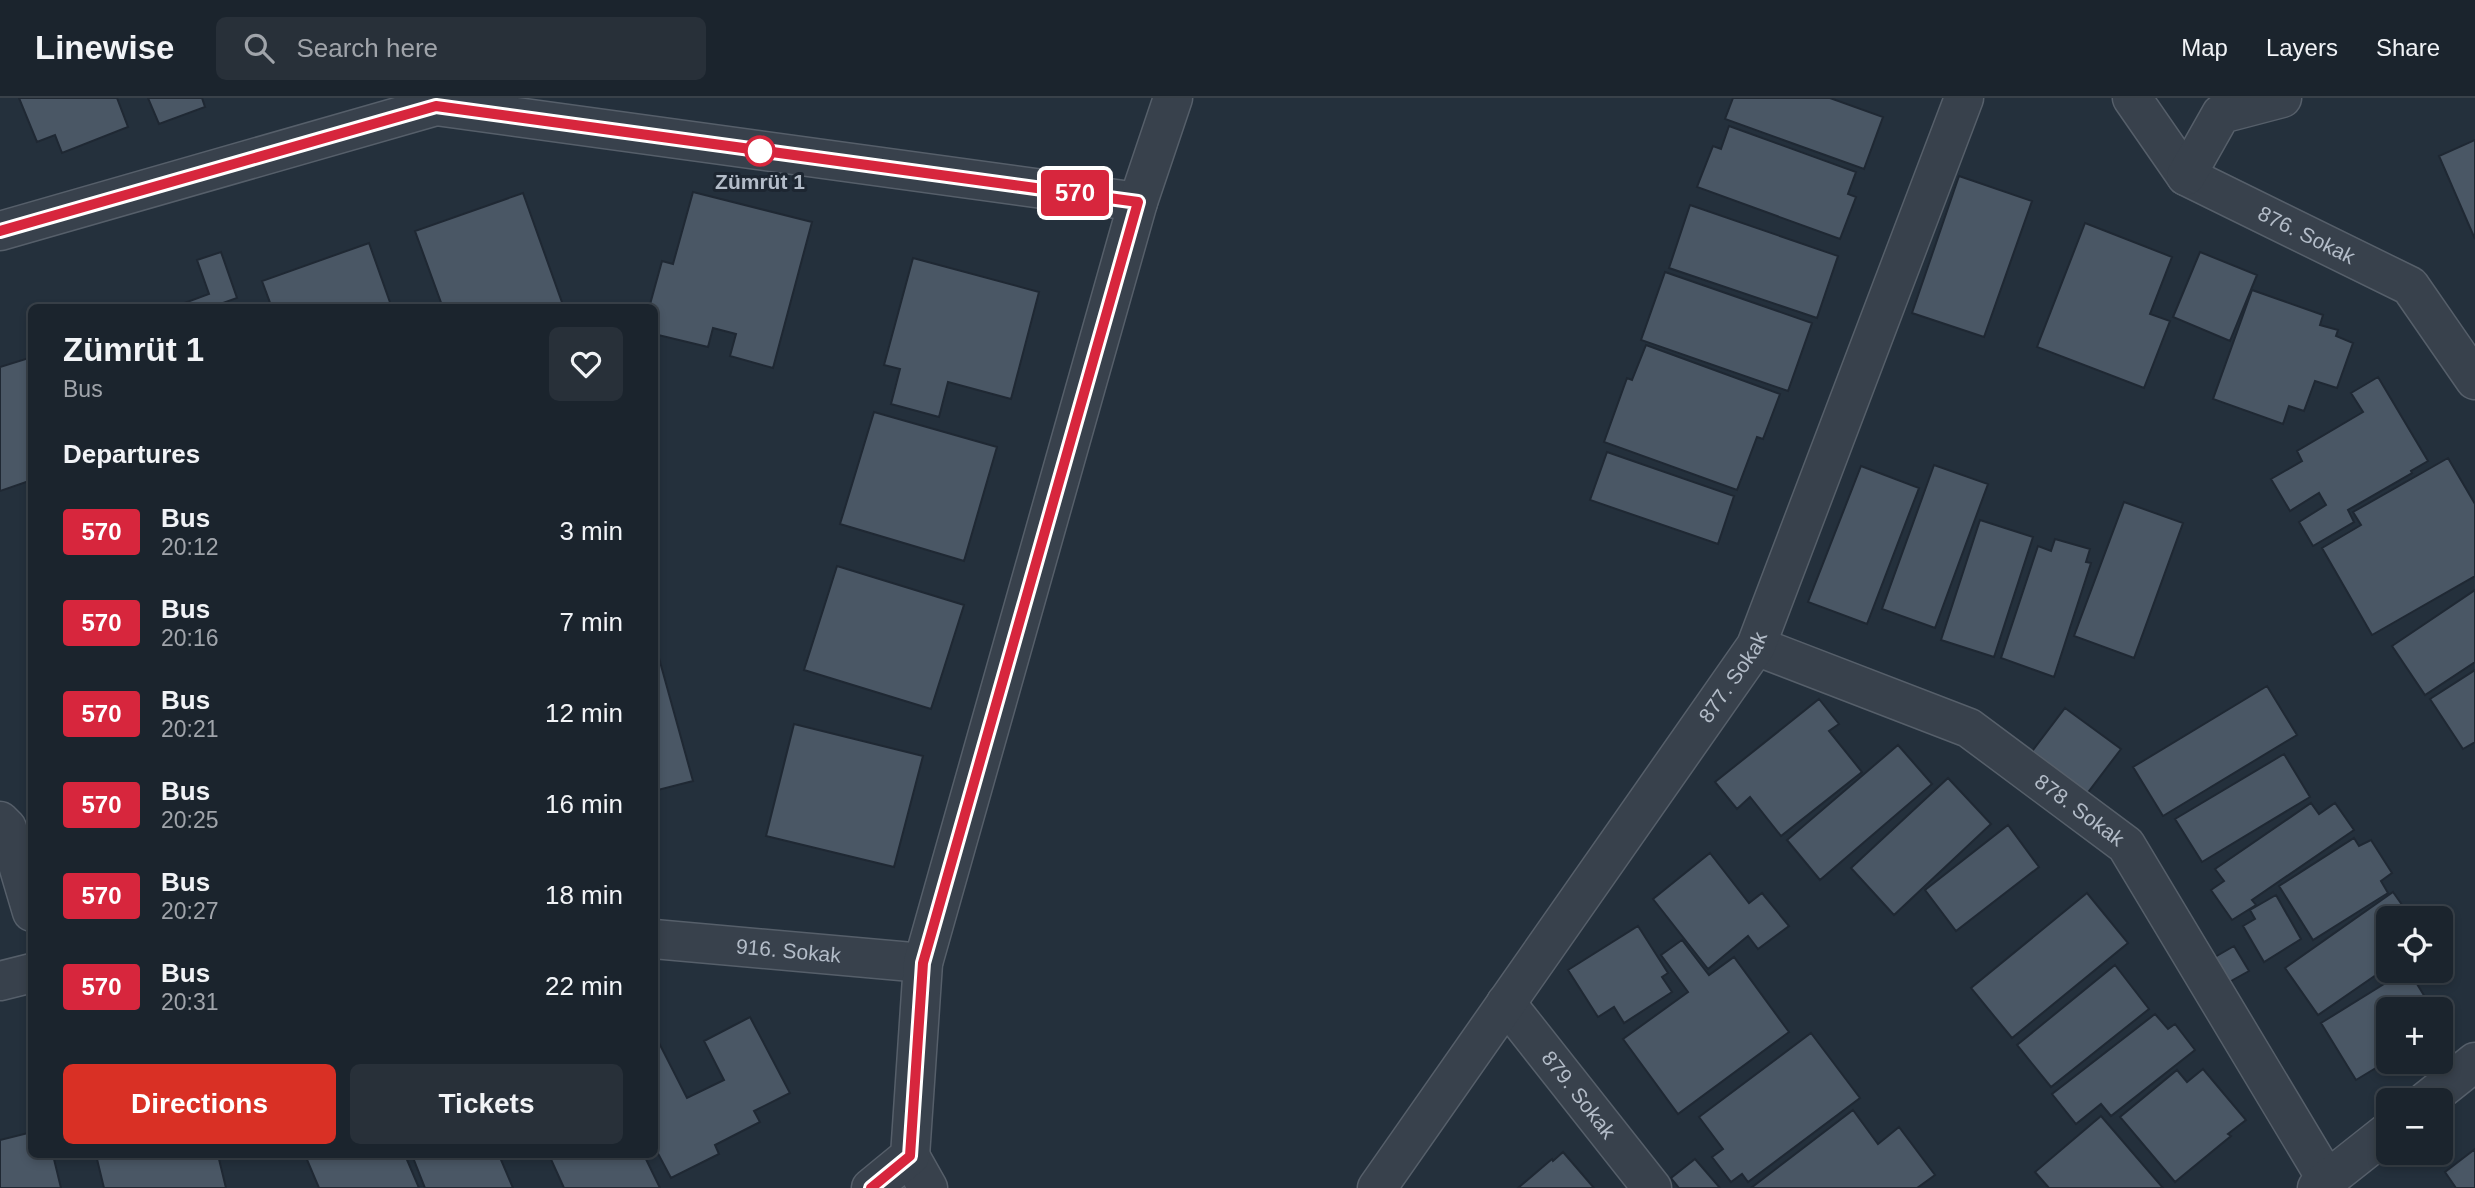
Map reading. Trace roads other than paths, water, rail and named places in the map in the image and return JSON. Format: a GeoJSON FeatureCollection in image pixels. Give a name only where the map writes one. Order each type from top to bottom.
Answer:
{"type":"FeatureCollection","features":[{"type":"Feature","properties":{"kind":"street"},"geometry":{"type":"LineString","coordinates":[[871,1188],[919,1172],[923,963],[1138,202],[1173,98]]}},
{"type":"Feature","properties":{"kind":"street","name":"877. Sokak"},"geometry":{"type":"LineString","coordinates":[[1377,1188],[1756,646],[1964,98]]}},
{"type":"Feature","properties":{"kind":"street","name":"876. Sokak"},"geometry":{"type":"LineString","coordinates":[[2132,98],[2186,177],[2410,286],[2471,366]]}},
{"type":"Feature","properties":{"kind":"street"},"geometry":{"type":"LineString","coordinates":[[2186,177],[2221,114],[2282,98]]}},
{"type":"Feature","properties":{"kind":"street"},"geometry":{"type":"LineString","coordinates":[[0,231],[449,102],[1138,202]]}},
{"type":"Feature","properties":{"kind":"street","name":"878. Sokak"},"geometry":{"type":"LineString","coordinates":[[1756,646],[1969,728],[2126,845],[2322,1184]]}},
{"type":"Feature","properties":{"kind":"street"},"geometry":{"type":"LineString","coordinates":[[0,821],[6,828],[28,899]]}},
{"type":"Feature","properties":{"kind":"street","name":"916. Sokak"},"geometry":{"type":"LineString","coordinates":[[658,939],[923,963]]}},
{"type":"Feature","properties":{"kind":"street"},"geometry":{"type":"LineString","coordinates":[[0,981],[28,973]]}},
{"type":"Feature","properties":{"kind":"street","name":"879. Sokak"},"geometry":{"type":"LineString","coordinates":[[1506,1003],[1652,1188]]}},
{"type":"Feature","properties":{"kind":"street"},"geometry":{"type":"LineString","coordinates":[[2442,1088],[2475,1062]]}},
{"type":"Feature","properties":{"kind":"street"},"geometry":{"type":"LineString","coordinates":[[2322,1184],[2376,1141]]}},
{"type":"Feature","properties":{"kind":"place","name":"Zümrüt 1"},"geometry":{"type":"Point","coordinates":[760,151]}}]}
